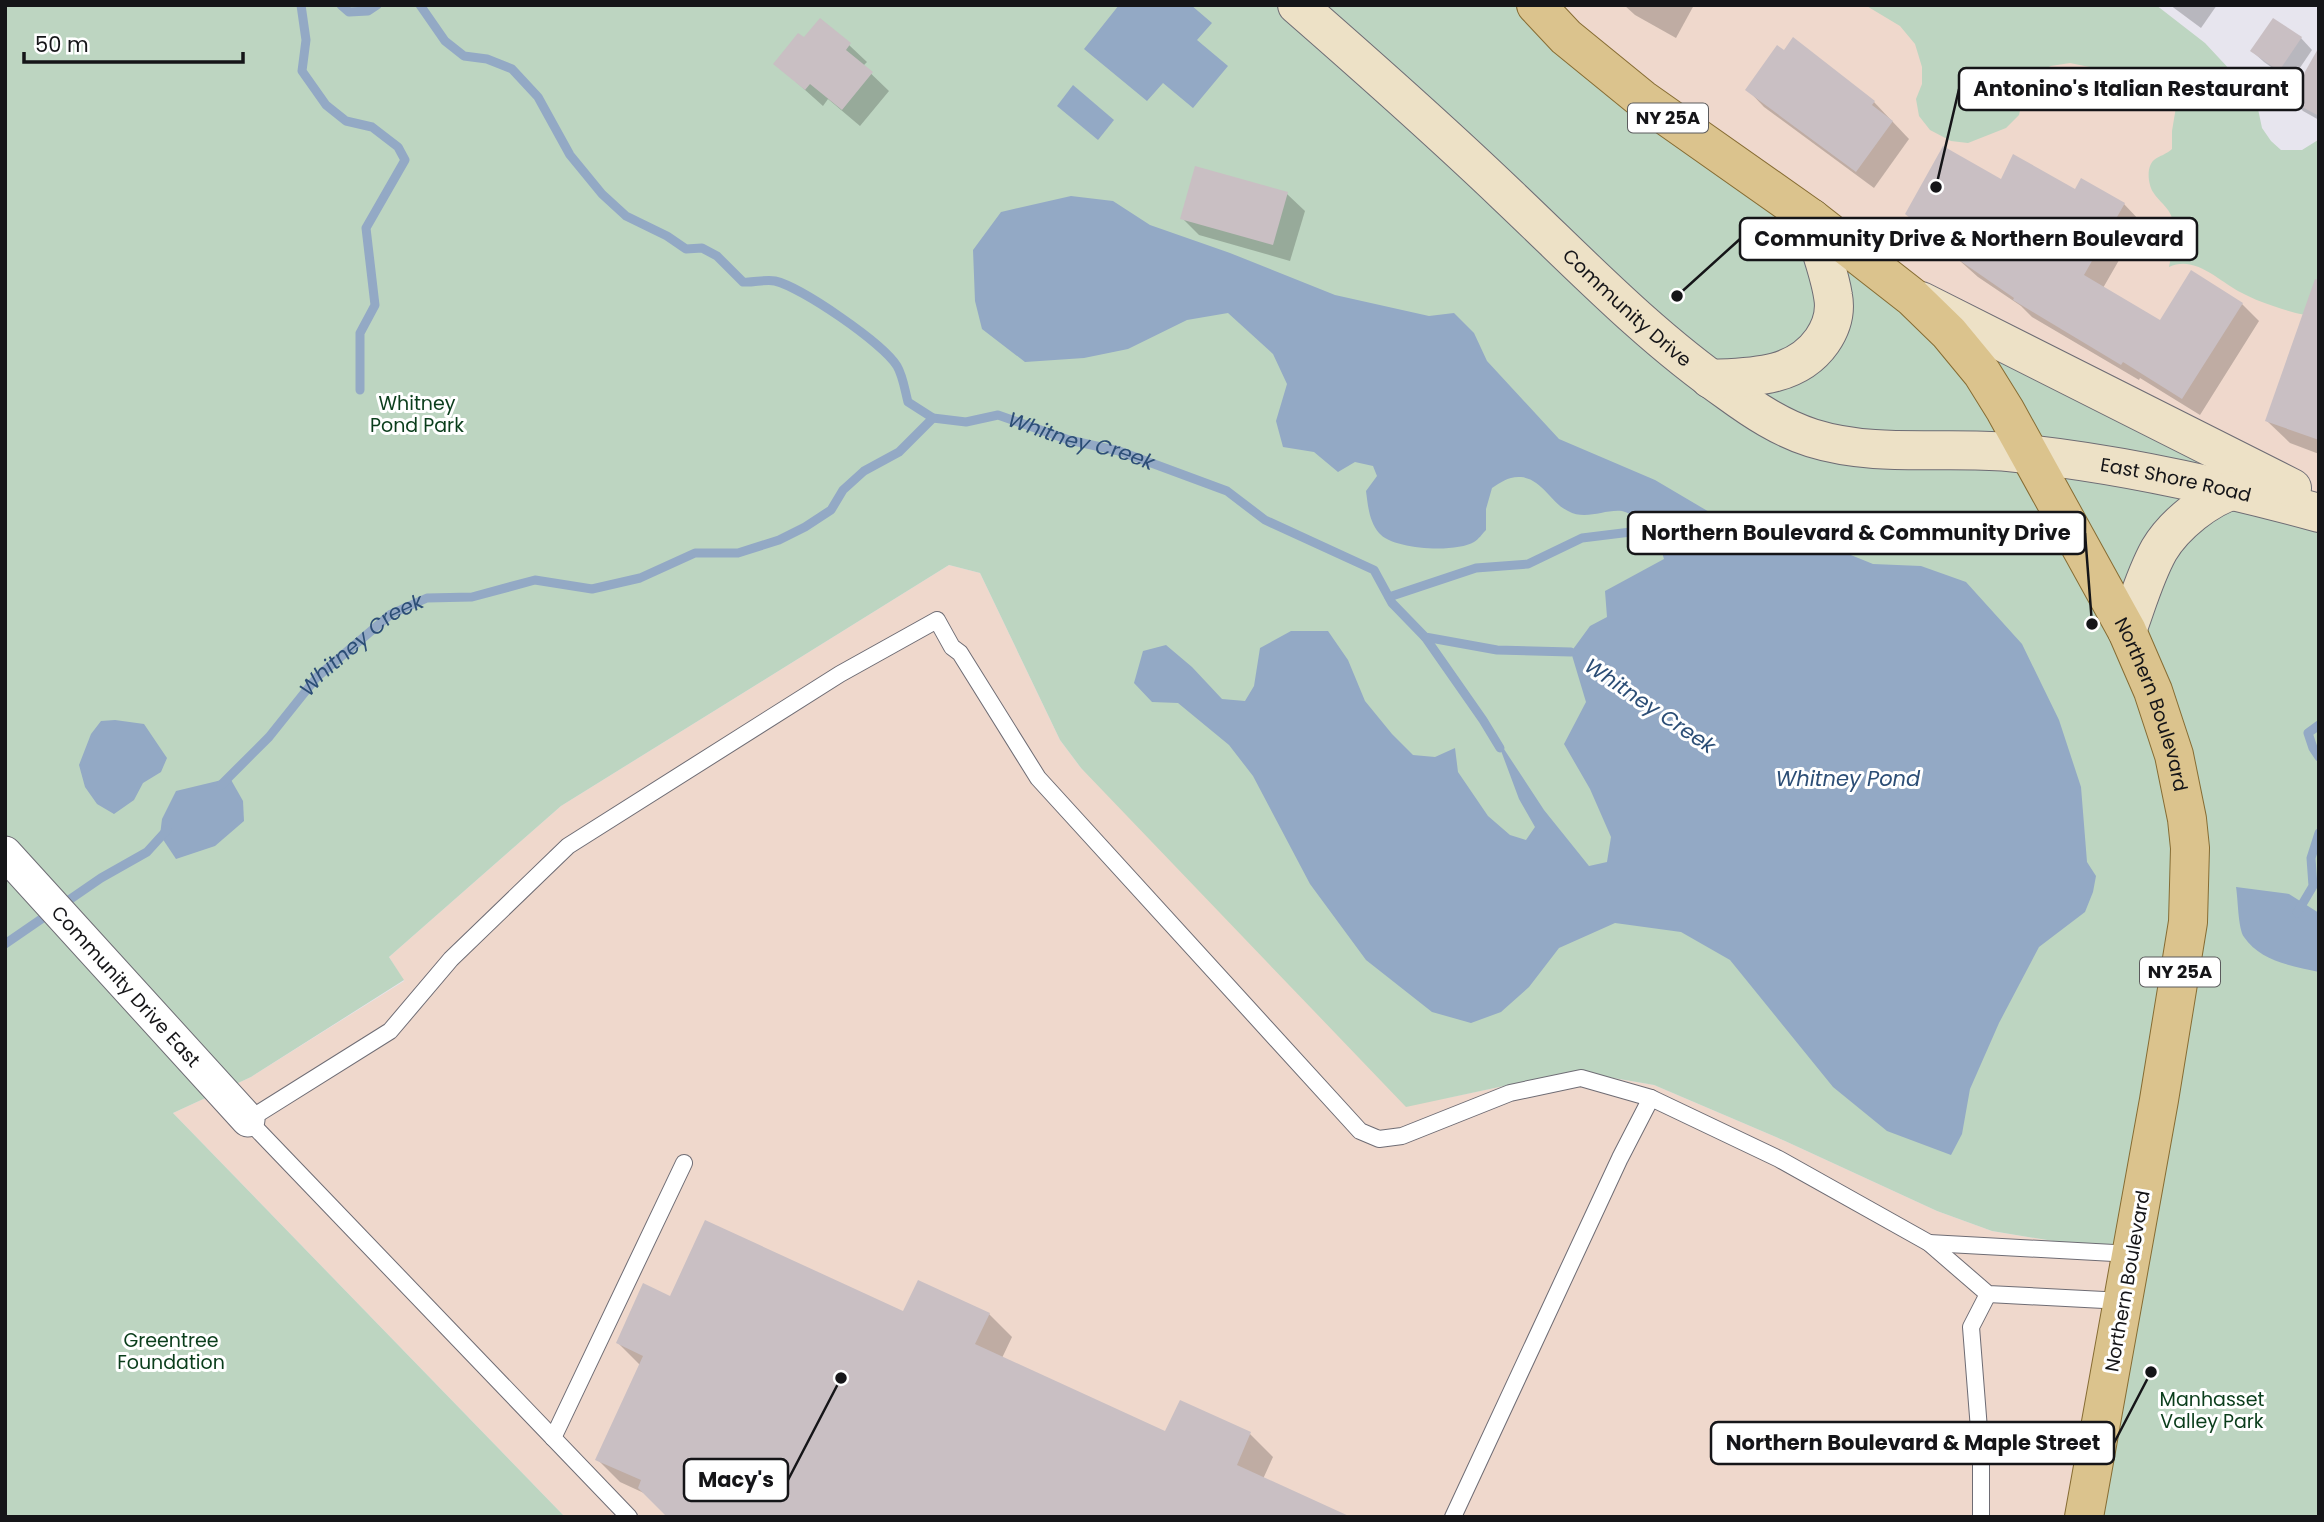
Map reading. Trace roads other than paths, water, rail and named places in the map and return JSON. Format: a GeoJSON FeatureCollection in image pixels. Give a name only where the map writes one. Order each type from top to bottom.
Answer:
{"type":"FeatureCollection","features":[{"type":"Feature","properties":{"kind":"main road","name":"Community Drive"},"geometry":{"type":"LineString","coordinates":[[1297,5],[1505,192],[1646,326],[1710,379],[1758,412],[1785,428],[1855,448],[1913,451],[1977,449],[2030,454]]}},
{"type":"Feature","properties":{"kind":"main road","name":"Northern Boulevard"},"geometry":{"type":"LineString","coordinates":[[1536,5],[1566,37],[1642,99],[1811,218],[1912,297],[1949,333],[1982,373],[2030,454],[2127,631],[2153,691],[2174,755],[2187,819],[2190,848],[2188,922],[2084,1517]]}},
{"type":"Feature","properties":{"kind":"main road"},"geometry":{"type":"LineString","coordinates":[[1710,379],[1755,377],[1780,372],[1809,357],[1828,333],[1832,321],[1833,295],[1811,218]]}},
{"type":"Feature","properties":{"kind":"main road"},"geometry":{"type":"LineString","coordinates":[[1912,297],[2319,502]]}},
{"type":"Feature","properties":{"kind":"main road","name":"East Shore Road"},"geometry":{"type":"LineString","coordinates":[[2030,454],[2098,463],[2235,490],[2319,513]]}},
{"type":"Feature","properties":{"kind":"main road"},"geometry":{"type":"LineString","coordinates":[[2127,631],[2148,573],[2161,547],[2201,507],[2225,492],[2235,490]]}},
{"type":"Feature","properties":{"kind":"street","name":"Community Drive East"},"geometry":{"type":"LineString","coordinates":[[5,853],[248,1120]]}},
{"type":"Feature","properties":{"kind":"lane"},"geometry":{"type":"LineString","coordinates":[[629,1517],[248,1120],[390,1031],[451,959],[569,846],[840,674],[937,620],[1038,778],[1360,1130],[1378,1139],[1402,1136],[1510,1093],[1581,1078],[1651,1098],[1779,1160],[1929,1243],[1988,1294],[2123,1301]]}},
{"type":"Feature","properties":{"kind":"lane"},"geometry":{"type":"LineString","coordinates":[[1453,1517],[1620,1158],[1651,1098]]}},
{"type":"Feature","properties":{"kind":"lane"},"geometry":{"type":"LineString","coordinates":[[553,1438],[684,1163]]}},
{"type":"Feature","properties":{"kind":"lane"},"geometry":{"type":"LineString","coordinates":[[1929,1243],[2132,1254]]}},
{"type":"Feature","properties":{"kind":"lane"},"geometry":{"type":"LineString","coordinates":[[1981,1517],[1981,1455],[1971,1327],[1988,1294]]}},
{"type":"Feature","properties":{"kind":"water"},"geometry":{"type":"Polygon","coordinates":[[[1119,5],[1191,5],[1212,23],[1197,40],[1228,66],[1193,108],[1163,83],[1147,101],[1084,49],[1119,5]]]}},
{"type":"Feature","properties":{"kind":"water"},"geometry":{"type":"Polygon","coordinates":[[[1073,85],[1114,120],[1098,140],[1057,106],[1073,85]]]}},
{"type":"Feature","properties":{"kind":"water","name":"Whitney Pond"},"geometry":{"type":"Polygon","coordinates":[[[1071,196],[1113,201],[1150,225],[1230,253],[1335,295],[1429,316],[1454,313],[1474,333],[1487,361],[1559,439],[1655,480],[1733,526],[1804,536],[1873,564],[1921,566],[1966,582],[2022,644],[2059,720],[2081,787],[2087,862],[2096,876],[2085,912],[2039,947],[1999,1023],[1970,1089],[1962,1134],[1951,1155],[1887,1131],[1833,1087],[1730,960],[1681,932],[1615,923],[1559,948],[1529,987],[1501,1012],[1471,1023],[1432,1012],[1366,960],[1310,884],[1253,776],[1229,745],[1178,703],[1152,702],[1134,683],[1143,651],[1166,645],[1192,667],[1222,699],[1245,701],[1254,686],[1260,648],[1291,631],[1328,631],[1348,660],[1365,701],[1413,755],[1435,757],[1455,748],[1458,772],[1488,816],[1510,835],[1526,840],[1535,827],[1519,799],[1500,748],[1502,746],[1544,810],[1589,866],[1607,862],[1611,837],[1590,789],[1564,744],[1586,702],[1571,652],[1590,626],[1607,617],[1605,591],[1664,559],[1655,530],[1622,511],[1575,514],[1562,507],[1535,482],[1517,477],[1492,488],[1486,509],[1486,530],[1474,542],[1454,548],[1425,548],[1386,539],[1376,528],[1368,508],[1366,491],[1377,476],[1373,466],[1355,462],[1338,472],[1314,452],[1283,447],[1276,421],[1287,384],[1273,354],[1228,313],[1187,320],[1128,349],[1084,358],[1025,362],[982,329],[975,301],[973,250],[1001,212],[1071,196]]]}},
{"type":"Feature","properties":{"kind":"water"},"geometry":{"type":"Polygon","coordinates":[[[101,721],[144,724],[167,758],[161,772],[143,783],[134,800],[114,814],[97,804],[85,787],[79,765],[91,734],[101,721]]]}},
{"type":"Feature","properties":{"kind":"water"},"geometry":{"type":"Polygon","coordinates":[[[230,778],[243,801],[244,821],[215,846],[176,859],[160,835],[162,819],[176,791],[230,778]]]}},
{"type":"Feature","properties":{"kind":"water"},"geometry":{"type":"Polygon","coordinates":[[[2236,887],[2289,894],[2319,913],[2319,972],[2277,961],[2251,945],[2240,927],[2236,887]]]}},
{"type":"Feature","properties":{"kind":"waterway"},"geometry":{"type":"LineString","coordinates":[[301,5],[306,40],[302,71],[326,105],[346,121],[372,127],[398,147],[405,160],[366,228],[375,305],[360,333],[360,390]]}},
{"type":"Feature","properties":{"kind":"waterway"},"geometry":{"type":"LineString","coordinates":[[341,5],[349,12],[368,11],[377,5]]}},
{"type":"Feature","properties":{"kind":"waterway","name":"Whitney Creek"},"geometry":{"type":"LineString","coordinates":[[420,5],[445,41],[464,56],[487,59],[512,69],[538,97],[570,155],[602,194],[626,216],[667,236],[686,249],[702,248],[717,256],[743,282],[775,281],[821,304],[889,356],[899,370],[908,402],[933,418],[966,422],[998,415],[1069,440],[1119,451],[1227,491],[1265,520],[1374,570],[1392,603],[1425,637],[1497,650],[1571,652]]}},
{"type":"Feature","properties":{"kind":"waterway","name":"Whitney Creek"},"geometry":{"type":"LineString","coordinates":[[221,785],[269,737],[317,677],[391,614],[427,598],[472,597],[535,580],[592,589],[640,578],[695,553],[738,553],[779,540],[831,510],[843,490],[864,471],[899,452],[933,418]]}},
{"type":"Feature","properties":{"kind":"waterway"},"geometry":{"type":"LineString","coordinates":[[1389,597],[1476,568],[1528,564],[1582,538],[1655,529]]}},
{"type":"Feature","properties":{"kind":"waterway"},"geometry":{"type":"LineString","coordinates":[[1425,637],[1500,748]]}},
{"type":"Feature","properties":{"kind":"waterway"},"geometry":{"type":"LineString","coordinates":[[2319,725],[2308,733],[2319,757]]}},
{"type":"Feature","properties":{"kind":"waterway","name":"Whitney Creek"},"geometry":{"type":"LineString","coordinates":[[5,944],[101,878],[147,852],[167,830]]}},
{"type":"Feature","properties":{"kind":"waterway"},"geometry":{"type":"LineString","coordinates":[[2297,913],[2313,886],[2311,858],[2319,833]]}},
{"type":"Feature","properties":{"kind":"place","name":"Antonino's Italian Restaurant"},"geometry":{"type":"Point","coordinates":[1936,187]}},
{"type":"Feature","properties":{"kind":"place","name":"Community Drive & Northern Boulevard"},"geometry":{"type":"Point","coordinates":[1677,296]}},
{"type":"Feature","properties":{"kind":"place","name":"Northern Boulevard & Community Drive"},"geometry":{"type":"Point","coordinates":[2092,624]}},
{"type":"Feature","properties":{"kind":"place","name":"Northern Boulevard & Maple Street"},"geometry":{"type":"Point","coordinates":[2151,1372]}},
{"type":"Feature","properties":{"kind":"place","name":"Macy's"},"geometry":{"type":"Point","coordinates":[841,1378]}},
{"type":"Feature","properties":{"kind":"park label","name":"Whitney Pond Park"},"geometry":{"type":"Point","coordinates":[417,414]}},
{"type":"Feature","properties":{"kind":"park label","name":"Greentree Foundation"},"geometry":{"type":"Point","coordinates":[171,1351]}},
{"type":"Feature","properties":{"kind":"park label","name":"Manhasset Valley Park"},"geometry":{"type":"Point","coordinates":[2212,1410]}}]}
